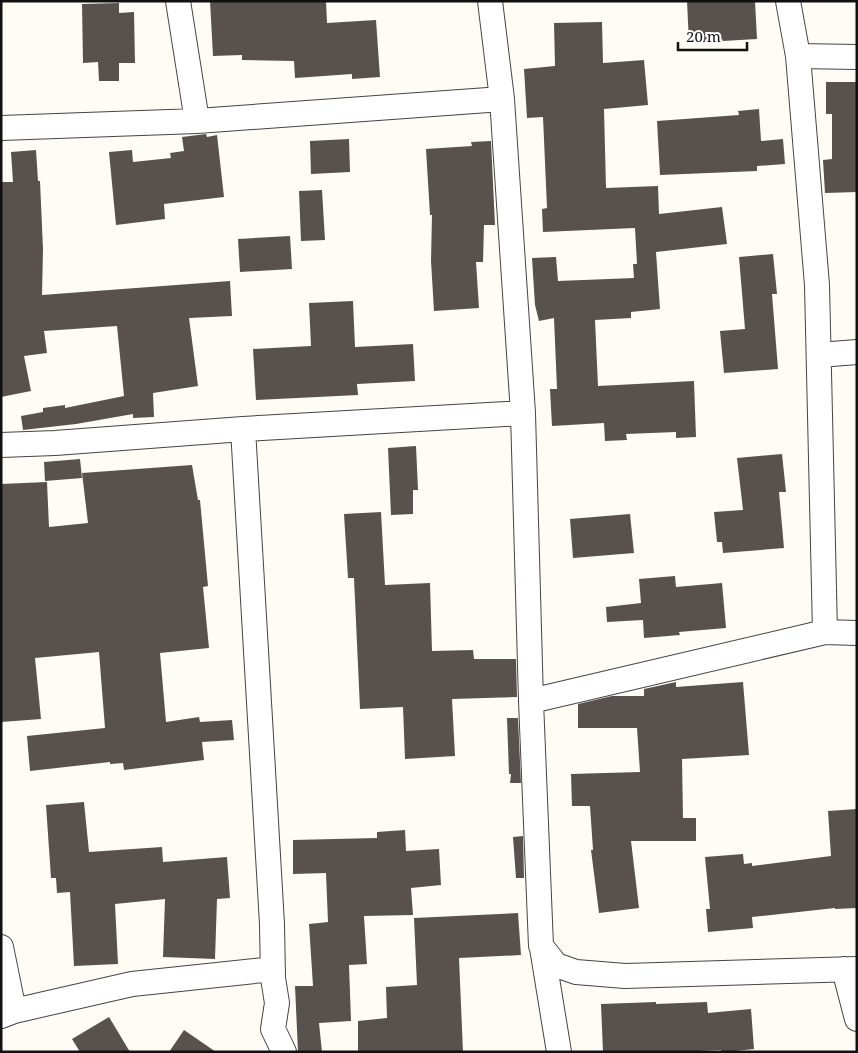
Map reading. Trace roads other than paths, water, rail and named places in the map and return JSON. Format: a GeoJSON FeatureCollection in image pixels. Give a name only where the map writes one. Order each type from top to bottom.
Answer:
{"type":"FeatureCollection","features":[{"type":"Feature","properties":{"kind":"street"},"geometry":{"type":"LineString","coordinates":[[178,1],[197,121]]}},
{"type":"Feature","properties":{"kind":"street"},"geometry":{"type":"LineString","coordinates":[[490,1],[502,99],[523,413],[531,701],[541,946],[560,1052]]}},
{"type":"Feature","properties":{"kind":"street"},"geometry":{"type":"LineString","coordinates":[[788,1],[798,56],[817,285],[825,632]]}},
{"type":"Feature","properties":{"kind":"street"},"geometry":{"type":"LineString","coordinates":[[798,56],[857,57]]}},
{"type":"Feature","properties":{"kind":"street"},"geometry":{"type":"LineString","coordinates":[[1,128],[197,121],[502,99]]}},
{"type":"Feature","properties":{"kind":"street"},"geometry":{"type":"LineString","coordinates":[[818,355],[857,352]]}},
{"type":"Feature","properties":{"kind":"street"},"geometry":{"type":"LineString","coordinates":[[1,445],[523,413]]}},
{"type":"Feature","properties":{"kind":"street"},"geometry":{"type":"LineString","coordinates":[[243,429],[273,969],[277,1003],[273,1029],[284,1052]]}},
{"type":"Feature","properties":{"kind":"street"},"geometry":{"type":"LineString","coordinates":[[531,701],[825,632],[857,633]]}},
{"type":"Feature","properties":{"kind":"street"},"geometry":{"type":"LineString","coordinates":[[541,946],[556,965],[576,972],[625,976],[850,969],[857,1019]]}},
{"type":"Feature","properties":{"kind":"street"},"geometry":{"type":"LineString","coordinates":[[1,947],[8,1014],[132,984],[273,969]]}}]}
